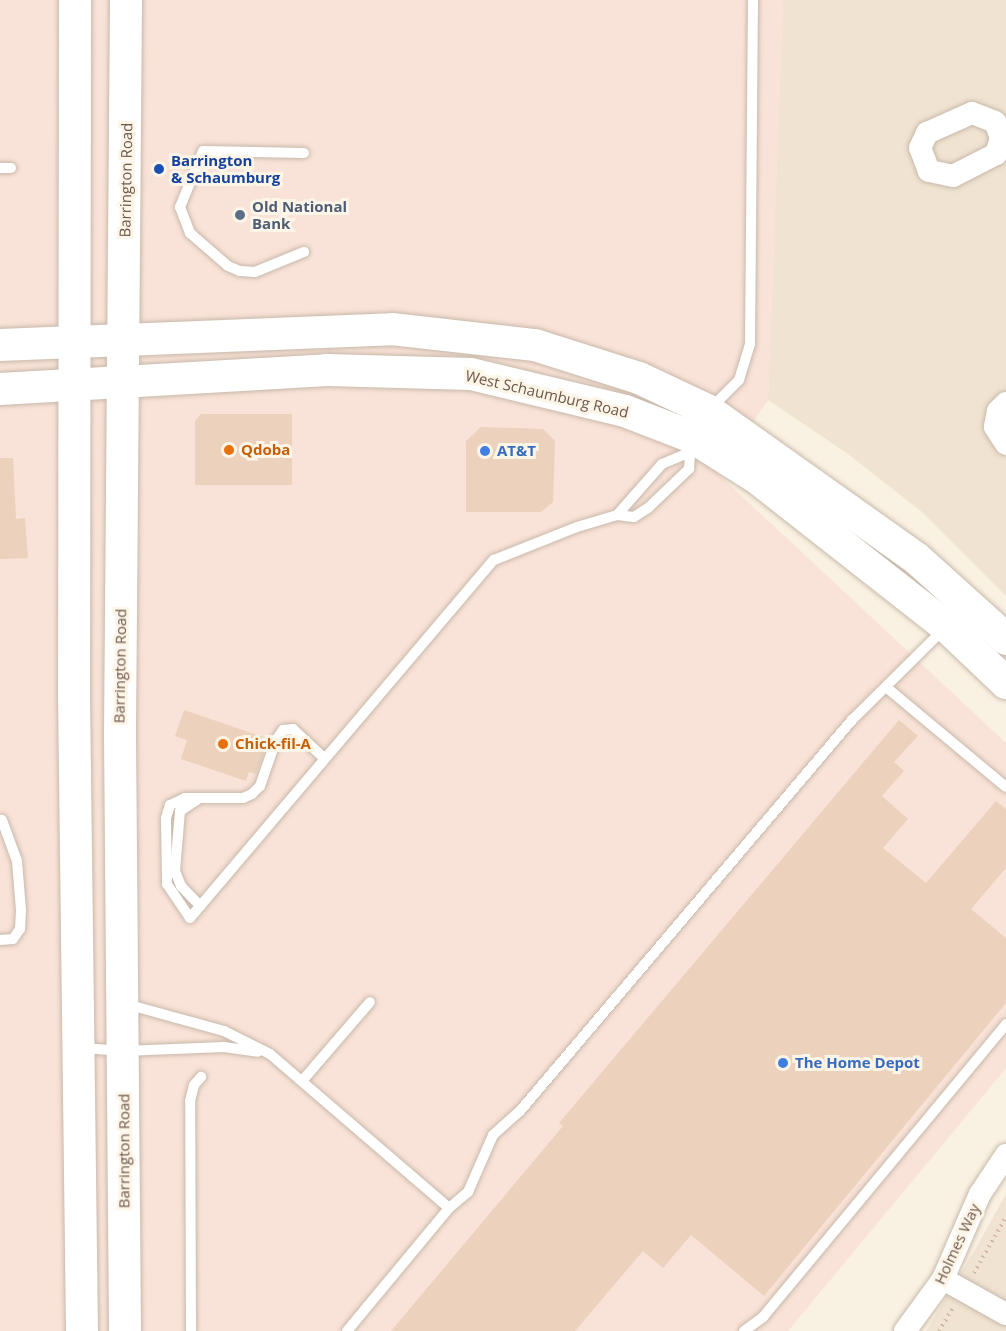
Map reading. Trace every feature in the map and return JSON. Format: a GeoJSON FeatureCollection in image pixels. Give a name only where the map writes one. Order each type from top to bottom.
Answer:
{"type":"FeatureCollection","features":[{"type":"Feature","properties":{"kind":"main road"},"geometry":{"type":"LineString","coordinates":[[75,0],[74,385],[82,1331]]}},
{"type":"Feature","properties":{"kind":"main road","name":"Barrington Road"},"geometry":{"type":"LineString","coordinates":[[125,1331],[120,733],[126,0]]}},
{"type":"Feature","properties":{"kind":"main road","name":"West Schaumburg Road"},"geometry":{"type":"LineString","coordinates":[[0,345],[392,329],[535,345],[639,378],[757,478],[946,626],[1006,682]]}},
{"type":"Feature","properties":{"kind":"main road","name":"West Schaumburg Road"},"geometry":{"type":"LineString","coordinates":[[0,389],[327,370],[471,374],[625,411],[698,430],[916,558],[1006,639]]}},
{"type":"Feature","properties":{"kind":"street"},"geometry":{"type":"LineString","coordinates":[[1006,403],[998,411],[995,427],[1006,444]]}},
{"type":"Feature","properties":{"kind":"street","name":"Holmes Way"},"geometry":{"type":"LineString","coordinates":[[905,1331],[943,1279],[980,1194],[1006,1155]]}},
{"type":"Feature","properties":{"kind":"street"},"geometry":{"type":"LineString","coordinates":[[943,1279],[1006,1314]]}},
{"type":"Feature","properties":{"kind":"lane"},"geometry":{"type":"LineString","coordinates":[[617,515],[662,464],[698,430],[740,380],[750,345],[753,0]]}},
{"type":"Feature","properties":{"kind":"lane"},"geometry":{"type":"LineString","coordinates":[[304,153],[202,151],[180,207],[190,233],[228,266],[240,271],[255,272],[304,252]]}},
{"type":"Feature","properties":{"kind":"lane"},"geometry":{"type":"LineString","coordinates":[[324,758],[293,729],[284,730],[276,740],[260,786],[252,794],[243,798],[185,798],[170,805],[166,818],[167,884],[190,918],[494,560],[577,527],[617,515],[634,517],[661,499],[689,469],[698,430]]}},
{"type":"Feature","properties":{"kind":"lane"},"geometry":{"type":"LineString","coordinates":[[347,1331],[449,1208],[468,1192],[493,1135],[520,1111],[852,720],[946,626]]}},
{"type":"Feature","properties":{"kind":"lane"},"geometry":{"type":"LineString","coordinates":[[886,687],[1006,787]]}},
{"type":"Feature","properties":{"kind":"lane"},"geometry":{"type":"LineString","coordinates":[[199,798],[180,811],[175,871],[181,886],[200,906]]}},
{"type":"Feature","properties":{"kind":"lane"},"geometry":{"type":"LineString","coordinates":[[0,940],[13,939],[20,929],[21,910],[17,861],[2,819]]}},
{"type":"Feature","properties":{"kind":"lane"},"geometry":{"type":"LineString","coordinates":[[302,1081],[370,1002]]}},
{"type":"Feature","properties":{"kind":"lane"},"geometry":{"type":"LineString","coordinates":[[124,1004],[224,1031],[270,1054],[449,1208]]}},
{"type":"Feature","properties":{"kind":"lane"},"geometry":{"type":"LineString","coordinates":[[744,1331],[762,1317],[1006,1024]]}},
{"type":"Feature","properties":{"kind":"lane"},"geometry":{"type":"LineString","coordinates":[[78,1047],[124,1051],[224,1047],[270,1054]]}},
{"type":"Feature","properties":{"kind":"lane"},"geometry":{"type":"LineString","coordinates":[[191,1331],[190,1101],[194,1085],[201,1077]]}},
{"type":"Feature","properties":{"kind":"shaded area"},"geometry":{"type":"Polygon","coordinates":[[[0,0],[783,0],[768,400],[717,473],[1006,743],[1006,1068],[788,1331],[0,1331],[0,0]]]}},
{"type":"Feature","properties":{"kind":"shaded area"},"geometry":{"type":"Polygon","coordinates":[[[783,0],[1006,0],[1006,596],[922,512],[848,454],[768,400],[783,0]]]}},
{"type":"Feature","properties":{"kind":"shaded area"},"geometry":{"type":"Polygon","coordinates":[[[1006,1194],[1006,1331],[926,1331],[976,1248],[1006,1194]]]}},
{"type":"Feature","properties":{"kind":"building"},"geometry":{"type":"Polygon","coordinates":[[[201,414],[292,414],[292,485],[195,485],[195,421],[201,414]]]}},
{"type":"Feature","properties":{"kind":"building"},"geometry":{"type":"Polygon","coordinates":[[[481,427],[543,429],[555,441],[553,502],[541,512],[466,512],[466,441],[481,427]]]}},
{"type":"Feature","properties":{"kind":"building"},"geometry":{"type":"Polygon","coordinates":[[[0,458],[13,458],[16,519],[25,518],[28,558],[0,559],[0,458]]]}},
{"type":"Feature","properties":{"kind":"building","name":"Chick-fil-A"},"geometry":{"type":"Polygon","coordinates":[[[184,710],[263,737],[259,748],[265,750],[256,774],[249,772],[246,781],[181,759],[187,740],[175,736],[184,710]]]}},
{"type":"Feature","properties":{"kind":"building","name":"The Home Depot"},"geometry":{"type":"Polygon","coordinates":[[[899,720],[918,736],[894,762],[904,771],[882,796],[908,819],[883,848],[926,883],[996,801],[1006,809],[1006,868],[971,909],[1006,938],[1006,1003],[764,1296],[691,1235],[663,1268],[643,1251],[575,1331],[391,1331],[563,1126],[559,1123],[899,720]]]}},
{"type":"Feature","properties":{"kind":"place","name":"Barrington & Schaumburg"},"geometry":{"type":"Point","coordinates":[159,169]}},
{"type":"Feature","properties":{"kind":"place","name":"Old National Bank"},"geometry":{"type":"Point","coordinates":[240,215]}},
{"type":"Feature","properties":{"kind":"place","name":"Qdoba"},"geometry":{"type":"Point","coordinates":[229,450]}},
{"type":"Feature","properties":{"kind":"place","name":"AT&T"},"geometry":{"type":"Point","coordinates":[485,451]}},
{"type":"Feature","properties":{"kind":"place","name":"Chick-fil-A"},"geometry":{"type":"Point","coordinates":[223,744]}},
{"type":"Feature","properties":{"kind":"place","name":"The Home Depot"},"geometry":{"type":"Point","coordinates":[783,1063]}}]}
